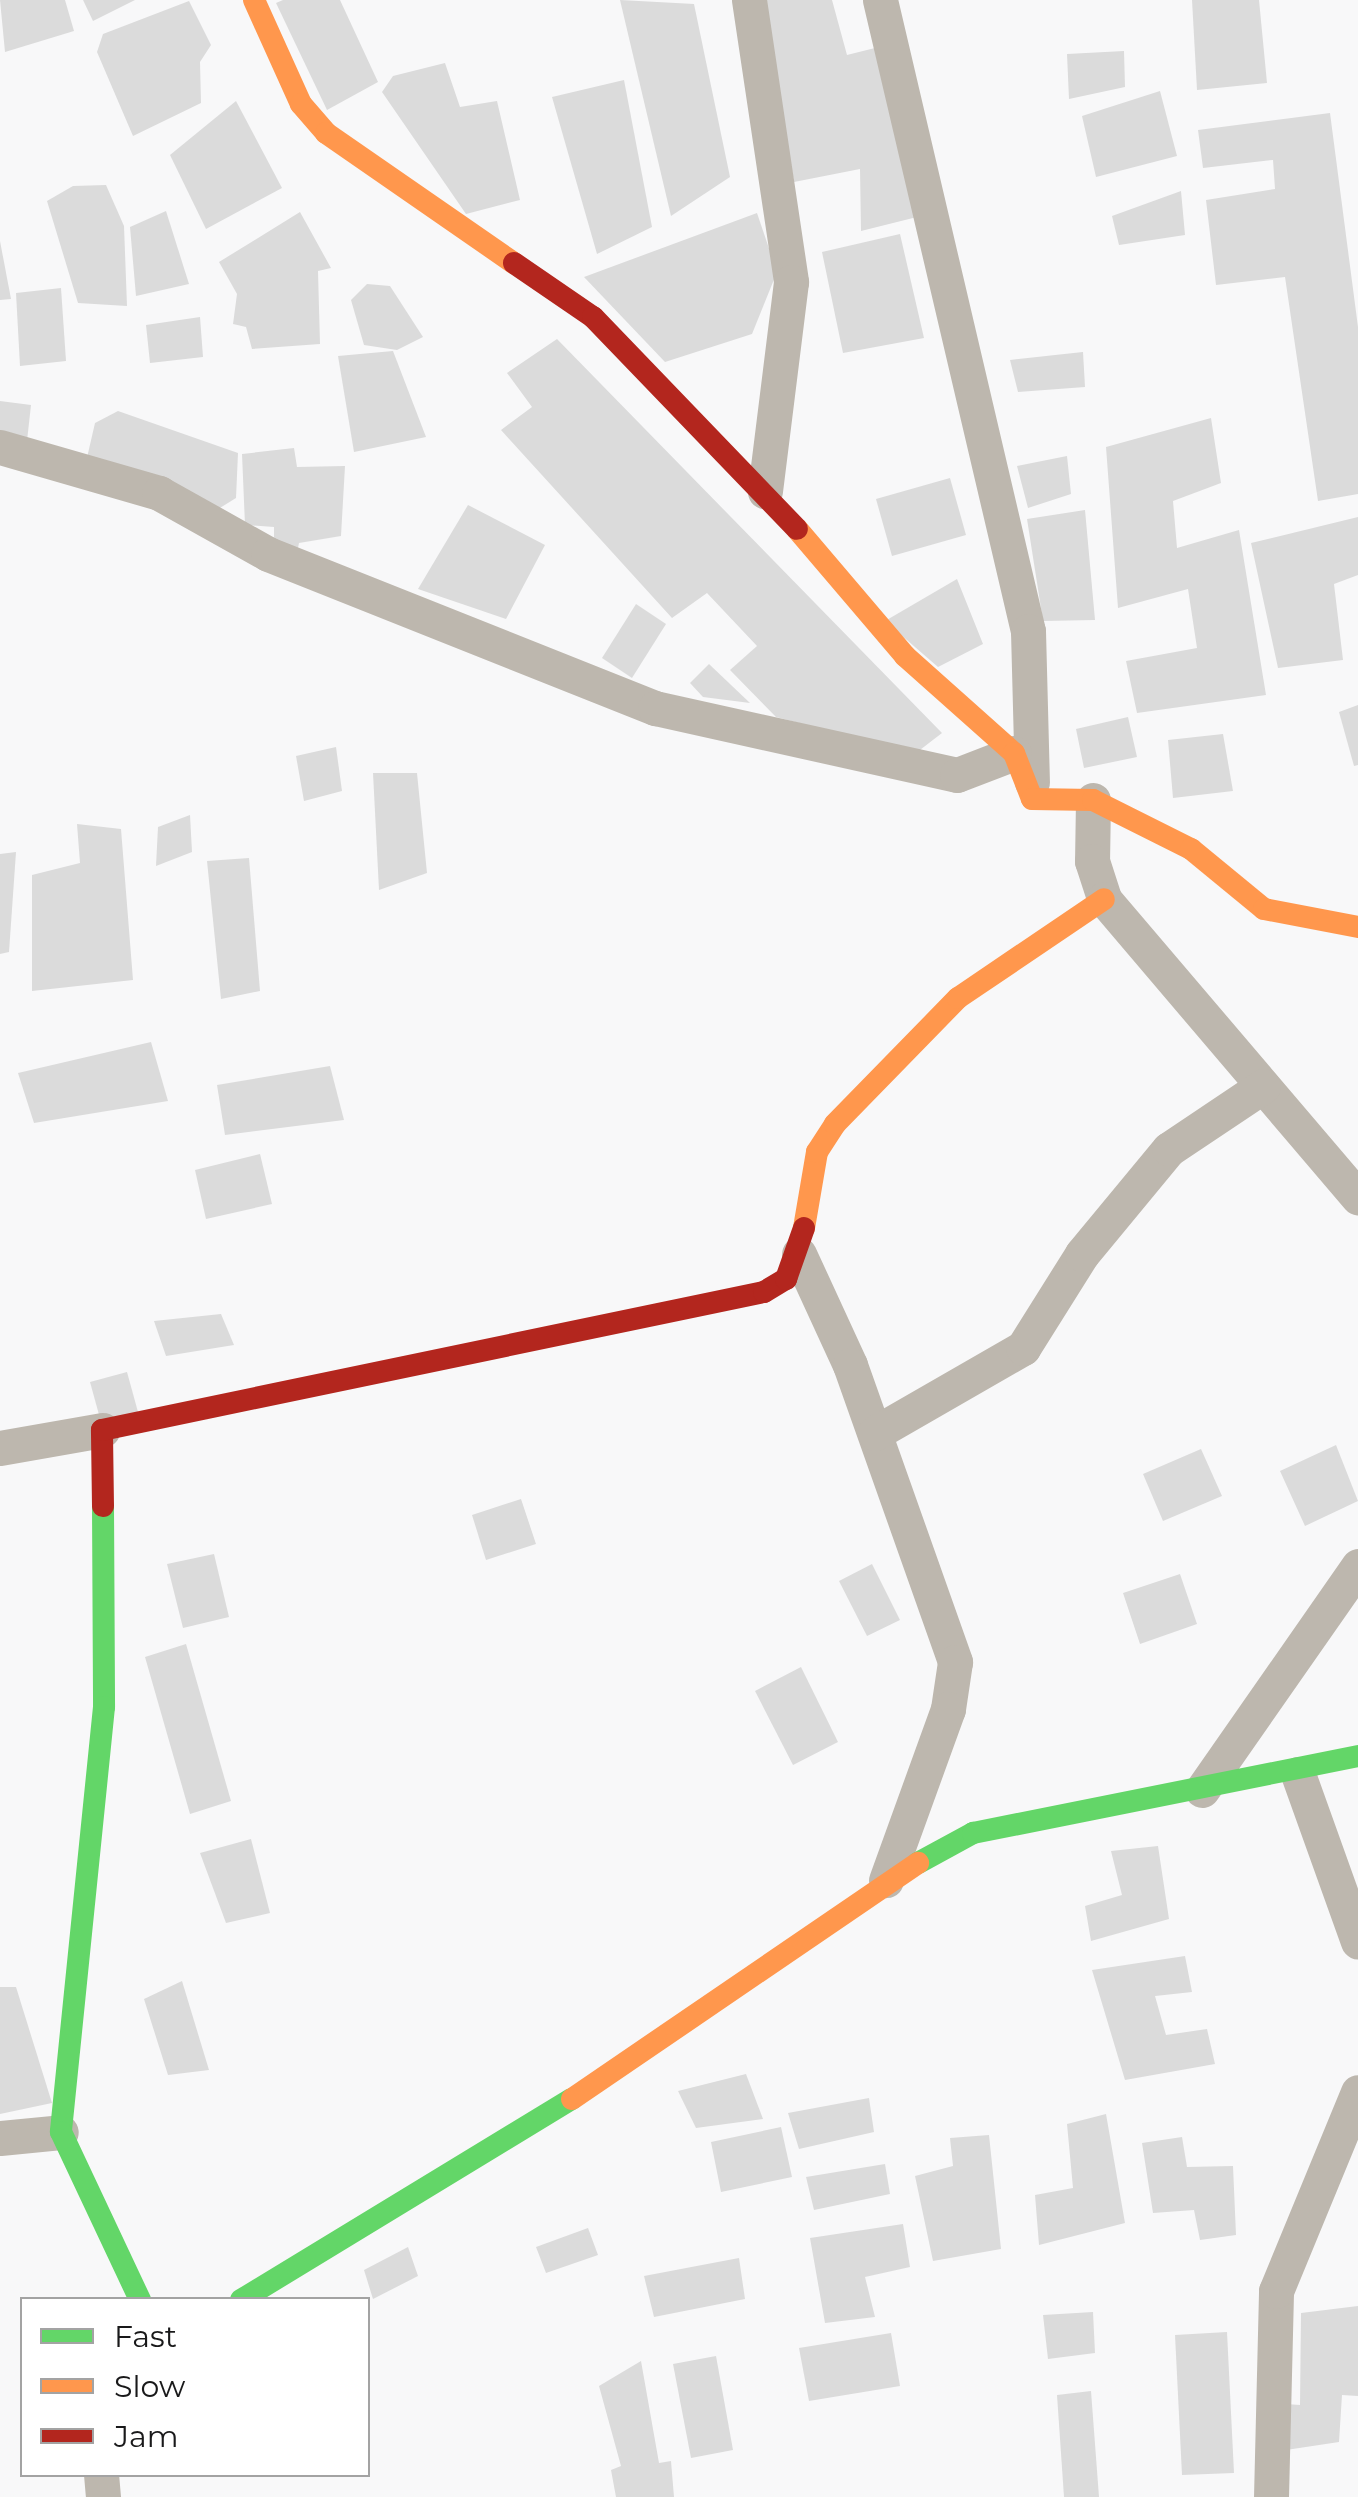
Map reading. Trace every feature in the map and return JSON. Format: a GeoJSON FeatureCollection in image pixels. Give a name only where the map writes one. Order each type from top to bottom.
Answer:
{"type":"FeatureCollection","features":[{"type":"Feature","properties":{"kind":"street"},"geometry":{"type":"LineString","coordinates":[[254,0],[301,104],[326,133],[593,316],[765,491],[905,656],[1014,753],[1032,800]]}},
{"type":"Feature","properties":{"kind":"street"},"geometry":{"type":"LineString","coordinates":[[749,0],[791,282],[765,491]]}},
{"type":"Feature","properties":{"kind":"street"},"geometry":{"type":"LineString","coordinates":[[880,0],[1028,631],[1032,800]]}},
{"type":"Feature","properties":{"kind":"street"},"geometry":{"type":"LineString","coordinates":[[0,448],[158,493],[268,554],[655,708],[957,775],[1014,753]]}},
{"type":"Feature","properties":{"kind":"street"},"geometry":{"type":"LineString","coordinates":[[1032,800],[1093,800],[1191,849],[1264,909],[1358,926]]}},
{"type":"Feature","properties":{"kind":"street"},"geometry":{"type":"LineString","coordinates":[[1093,800],[1092,861],[1104,899],[1358,1197]]}},
{"type":"Feature","properties":{"kind":"street"},"geometry":{"type":"LineString","coordinates":[[0,1448],[764,1292],[786,1279],[799,1254],[817,1152],[834,1124],[958,998],[1104,899]]}},
{"type":"Feature","properties":{"kind":"street"},"geometry":{"type":"LineString","coordinates":[[875,1433],[1023,1348],[1082,1254],[1169,1149],[1263,1086]]}},
{"type":"Feature","properties":{"kind":"street"},"geometry":{"type":"LineString","coordinates":[[799,1254],[875,1433],[955,1662],[948,1709],[886,1880]]}},
{"type":"Feature","properties":{"kind":"street"},"geometry":{"type":"LineString","coordinates":[[102,1430],[104,1707],[62,2132],[139,2297]]}},
{"type":"Feature","properties":{"kind":"street"},"geometry":{"type":"LineString","coordinates":[[1202,1790],[1358,1566]]}},
{"type":"Feature","properties":{"kind":"street"},"geometry":{"type":"LineString","coordinates":[[246,2297],[719,2004],[886,1880],[973,1833],[1298,1774],[1358,1756]]}},
{"type":"Feature","properties":{"kind":"street"},"geometry":{"type":"LineString","coordinates":[[1298,1774],[1358,1942]]}},
{"type":"Feature","properties":{"kind":"street"},"geometry":{"type":"LineString","coordinates":[[1272,2497],[1276,2291],[1358,2092]]}},
{"type":"Feature","properties":{"kind":"street"},"geometry":{"type":"LineString","coordinates":[[0,2138],[62,2132]]}},
{"type":"Feature","properties":{"kind":"building"},"geometry":{"type":"Polygon","coordinates":[[[0,0],[65,0],[74,31],[5,52],[0,0]]]}},
{"type":"Feature","properties":{"kind":"building"},"geometry":{"type":"Polygon","coordinates":[[[83,0],[135,0],[93,21],[83,0]]]}},
{"type":"Feature","properties":{"kind":"building"},"geometry":{"type":"Polygon","coordinates":[[[340,0],[378,82],[327,110],[276,3],[340,0]]]}},
{"type":"Feature","properties":{"kind":"building"},"geometry":{"type":"Polygon","coordinates":[[[620,0],[694,4],[730,177],[671,216],[620,0]]]}},
{"type":"Feature","properties":{"kind":"building"},"geometry":{"type":"Polygon","coordinates":[[[763,0],[832,0],[847,55],[887,45],[925,215],[861,231],[860,169],[794,182],[763,0]]]}},
{"type":"Feature","properties":{"kind":"building"},"geometry":{"type":"Polygon","coordinates":[[[1192,0],[1259,0],[1267,83],[1197,90],[1192,0]]]}},
{"type":"Feature","properties":{"kind":"building"},"geometry":{"type":"Polygon","coordinates":[[[189,1],[211,45],[200,62],[201,103],[133,136],[97,52],[103,34],[189,1]]]}},
{"type":"Feature","properties":{"kind":"building"},"geometry":{"type":"Polygon","coordinates":[[[1124,51],[1125,87],[1069,99],[1067,54],[1124,51]]]}},
{"type":"Feature","properties":{"kind":"building"},"geometry":{"type":"Polygon","coordinates":[[[445,63],[460,107],[497,101],[520,200],[466,214],[382,92],[393,76],[445,63]]]}},
{"type":"Feature","properties":{"kind":"building"},"geometry":{"type":"Polygon","coordinates":[[[624,80],[652,227],[597,254],[552,97],[624,80]]]}},
{"type":"Feature","properties":{"kind":"building"},"geometry":{"type":"Polygon","coordinates":[[[1160,91],[1177,156],[1096,177],[1082,116],[1160,91]]]}},
{"type":"Feature","properties":{"kind":"building"},"geometry":{"type":"Polygon","coordinates":[[[236,101],[282,188],[206,229],[170,155],[236,101]]]}},
{"type":"Feature","properties":{"kind":"building"},"geometry":{"type":"Polygon","coordinates":[[[1330,113],[1358,327],[1358,494],[1318,501],[1285,277],[1216,285],[1206,200],[1275,189],[1273,160],[1203,168],[1198,130],[1330,113]]]}},
{"type":"Feature","properties":{"kind":"building"},"geometry":{"type":"Polygon","coordinates":[[[106,185],[124,226],[127,306],[78,303],[47,201],[73,186],[106,185]]]}},
{"type":"Feature","properties":{"kind":"building"},"geometry":{"type":"Polygon","coordinates":[[[1181,191],[1185,235],[1119,245],[1112,216],[1181,191]]]}},
{"type":"Feature","properties":{"kind":"building"},"geometry":{"type":"Polygon","coordinates":[[[166,211],[189,284],[136,296],[130,227],[166,211]]]}},
{"type":"Feature","properties":{"kind":"building"},"geometry":{"type":"Polygon","coordinates":[[[300,212],[331,268],[318,271],[320,344],[252,349],[246,327],[233,324],[237,294],[219,262],[300,212]]]}},
{"type":"Feature","properties":{"kind":"building"},"geometry":{"type":"Polygon","coordinates":[[[757,213],[777,272],[752,334],[665,362],[584,277],[757,213]]]}},
{"type":"Feature","properties":{"kind":"building"},"geometry":{"type":"Polygon","coordinates":[[[900,234],[924,338],[843,353],[822,252],[900,234]]]}},
{"type":"Feature","properties":{"kind":"building"},"geometry":{"type":"Polygon","coordinates":[[[0,241],[11,299],[0,300],[0,241]]]}},
{"type":"Feature","properties":{"kind":"building"},"geometry":{"type":"Polygon","coordinates":[[[367,284],[390,286],[423,337],[397,350],[364,345],[351,300],[367,284]]]}},
{"type":"Feature","properties":{"kind":"building"},"geometry":{"type":"Polygon","coordinates":[[[61,288],[66,361],[20,366],[16,293],[61,288]]]}},
{"type":"Feature","properties":{"kind":"building"},"geometry":{"type":"Polygon","coordinates":[[[200,317],[203,357],[150,363],[146,325],[200,317]]]}},
{"type":"Feature","properties":{"kind":"building"},"geometry":{"type":"Polygon","coordinates":[[[557,339],[942,733],[916,753],[776,717],[730,670],[757,646],[707,593],[672,618],[501,430],[532,407],[507,373],[557,339]]]}},
{"type":"Feature","properties":{"kind":"building"},"geometry":{"type":"Polygon","coordinates":[[[393,351],[426,437],[354,452],[338,356],[393,351]]]}},
{"type":"Feature","properties":{"kind":"building"},"geometry":{"type":"Polygon","coordinates":[[[1083,352],[1085,387],[1018,392],[1010,360],[1083,352]]]}},
{"type":"Feature","properties":{"kind":"building"},"geometry":{"type":"Polygon","coordinates":[[[0,401],[31,405],[27,441],[0,438],[0,401]]]}},
{"type":"Feature","properties":{"kind":"building"},"geometry":{"type":"Polygon","coordinates":[[[118,411],[238,453],[236,498],[215,511],[86,462],[95,423],[118,411]]]}},
{"type":"Feature","properties":{"kind":"building"},"geometry":{"type":"Polygon","coordinates":[[[1211,418],[1221,483],[1173,501],[1177,548],[1239,530],[1266,695],[1137,713],[1126,661],[1197,648],[1188,589],[1118,608],[1106,447],[1211,418]]]}},
{"type":"Feature","properties":{"kind":"building"},"geometry":{"type":"Polygon","coordinates":[[[294,448],[297,467],[345,466],[341,536],[299,543],[296,558],[274,555],[274,527],[245,525],[242,454],[294,448]]]}},
{"type":"Feature","properties":{"kind":"building"},"geometry":{"type":"Polygon","coordinates":[[[1067,456],[1071,494],[1028,508],[1017,466],[1067,456]]]}},
{"type":"Feature","properties":{"kind":"building"},"geometry":{"type":"Polygon","coordinates":[[[950,478],[966,535],[892,556],[876,499],[950,478]]]}},
{"type":"Feature","properties":{"kind":"building"},"geometry":{"type":"Polygon","coordinates":[[[468,505],[545,545],[506,619],[418,589],[468,505]]]}},
{"type":"Feature","properties":{"kind":"building"},"geometry":{"type":"Polygon","coordinates":[[[1085,510],[1095,620],[1043,621],[1027,519],[1085,510]]]}},
{"type":"Feature","properties":{"kind":"building"},"geometry":{"type":"Polygon","coordinates":[[[1358,517],[1358,575],[1334,584],[1343,660],[1278,668],[1251,543],[1358,517]]]}},
{"type":"Feature","properties":{"kind":"building"},"geometry":{"type":"Polygon","coordinates":[[[957,579],[983,644],[938,667],[885,621],[957,579]]]}},
{"type":"Feature","properties":{"kind":"building"},"geometry":{"type":"Polygon","coordinates":[[[636,604],[666,624],[632,678],[602,658],[636,604]]]}},
{"type":"Feature","properties":{"kind":"building"},"geometry":{"type":"Polygon","coordinates":[[[709,664],[750,703],[703,697],[690,683],[709,664]]]}},
{"type":"Feature","properties":{"kind":"building"},"geometry":{"type":"Polygon","coordinates":[[[1358,705],[1358,765],[1354,766],[1339,712],[1358,705]]]}},
{"type":"Feature","properties":{"kind":"building"},"geometry":{"type":"Polygon","coordinates":[[[1128,717],[1137,757],[1084,768],[1076,729],[1128,717]]]}},
{"type":"Feature","properties":{"kind":"building"},"geometry":{"type":"Polygon","coordinates":[[[1223,734],[1233,791],[1173,798],[1168,740],[1223,734]]]}},
{"type":"Feature","properties":{"kind":"building"},"geometry":{"type":"Polygon","coordinates":[[[336,747],[342,791],[304,801],[296,756],[336,747]]]}},
{"type":"Feature","properties":{"kind":"building"},"geometry":{"type":"Polygon","coordinates":[[[373,773],[417,773],[427,873],[379,890],[373,773]]]}},
{"type":"Feature","properties":{"kind":"building"},"geometry":{"type":"Polygon","coordinates":[[[190,815],[192,852],[156,866],[158,827],[190,815]]]}},
{"type":"Feature","properties":{"kind":"building"},"geometry":{"type":"Polygon","coordinates":[[[77,824],[121,829],[133,980],[32,991],[32,875],[80,863],[77,824]]]}},
{"type":"Feature","properties":{"kind":"building"},"geometry":{"type":"Polygon","coordinates":[[[16,852],[9,952],[0,954],[0,854],[16,852]]]}},
{"type":"Feature","properties":{"kind":"building"},"geometry":{"type":"Polygon","coordinates":[[[249,858],[260,991],[221,999],[207,861],[249,858]]]}},
{"type":"Feature","properties":{"kind":"building"},"geometry":{"type":"Polygon","coordinates":[[[151,1042],[168,1101],[34,1123],[18,1073],[151,1042]]]}},
{"type":"Feature","properties":{"kind":"building"},"geometry":{"type":"Polygon","coordinates":[[[330,1066],[344,1120],[225,1135],[217,1085],[330,1066]]]}},
{"type":"Feature","properties":{"kind":"building"},"geometry":{"type":"Polygon","coordinates":[[[260,1154],[272,1204],[206,1219],[195,1170],[260,1154]]]}},
{"type":"Feature","properties":{"kind":"building"},"geometry":{"type":"Polygon","coordinates":[[[221,1314],[234,1345],[166,1356],[154,1321],[221,1314]]]}},
{"type":"Feature","properties":{"kind":"building"},"geometry":{"type":"Polygon","coordinates":[[[127,1372],[138,1412],[101,1422],[90,1382],[127,1372]]]}},
{"type":"Feature","properties":{"kind":"building"},"geometry":{"type":"Polygon","coordinates":[[[1336,1445],[1358,1501],[1305,1526],[1280,1471],[1336,1445]]]}},
{"type":"Feature","properties":{"kind":"building"},"geometry":{"type":"Polygon","coordinates":[[[1201,1449],[1222,1496],[1163,1521],[1143,1474],[1201,1449]]]}},
{"type":"Feature","properties":{"kind":"building"},"geometry":{"type":"Polygon","coordinates":[[[521,1499],[536,1544],[486,1560],[472,1515],[521,1499]]]}},
{"type":"Feature","properties":{"kind":"building"},"geometry":{"type":"Polygon","coordinates":[[[214,1554],[229,1617],[183,1628],[167,1564],[214,1554]]]}},
{"type":"Feature","properties":{"kind":"building"},"geometry":{"type":"Polygon","coordinates":[[[872,1564],[900,1620],[867,1636],[839,1581],[872,1564]]]}},
{"type":"Feature","properties":{"kind":"building"},"geometry":{"type":"Polygon","coordinates":[[[1180,1574],[1197,1624],[1140,1644],[1123,1593],[1180,1574]]]}},
{"type":"Feature","properties":{"kind":"building"},"geometry":{"type":"Polygon","coordinates":[[[186,1644],[231,1801],[190,1814],[145,1657],[186,1644]]]}},
{"type":"Feature","properties":{"kind":"building"},"geometry":{"type":"Polygon","coordinates":[[[801,1667],[838,1742],[793,1765],[755,1691],[801,1667]]]}},
{"type":"Feature","properties":{"kind":"building"},"geometry":{"type":"Polygon","coordinates":[[[251,1839],[270,1913],[226,1923],[200,1853],[251,1839]]]}},
{"type":"Feature","properties":{"kind":"building"},"geometry":{"type":"Polygon","coordinates":[[[1158,1846],[1169,1919],[1091,1941],[1085,1906],[1122,1895],[1111,1851],[1158,1846]]]}},
{"type":"Feature","properties":{"kind":"building"},"geometry":{"type":"Polygon","coordinates":[[[1185,1956],[1192,1992],[1155,1996],[1166,2035],[1207,2029],[1215,2064],[1125,2080],[1092,1970],[1185,1956]]]}},
{"type":"Feature","properties":{"kind":"building"},"geometry":{"type":"Polygon","coordinates":[[[182,1981],[209,2070],[168,2075],[144,1999],[182,1981]]]}},
{"type":"Feature","properties":{"kind":"building"},"geometry":{"type":"Polygon","coordinates":[[[0,1987],[16,1987],[52,2103],[0,2114],[0,1987]]]}},
{"type":"Feature","properties":{"kind":"building"},"geometry":{"type":"Polygon","coordinates":[[[746,2074],[763,2119],[696,2128],[678,2091],[746,2074]]]}},
{"type":"Feature","properties":{"kind":"building"},"geometry":{"type":"Polygon","coordinates":[[[869,2098],[874,2132],[799,2149],[788,2113],[869,2098]]]}},
{"type":"Feature","properties":{"kind":"building"},"geometry":{"type":"Polygon","coordinates":[[[1106,2114],[1125,2223],[1039,2245],[1035,2195],[1073,2188],[1067,2124],[1106,2114]]]}},
{"type":"Feature","properties":{"kind":"building"},"geometry":{"type":"Polygon","coordinates":[[[781,2127],[792,2177],[721,2192],[711,2142],[781,2127]]]}},
{"type":"Feature","properties":{"kind":"building"},"geometry":{"type":"Polygon","coordinates":[[[989,2135],[1001,2249],[933,2261],[915,2176],[953,2166],[950,2138],[989,2135]]]}},
{"type":"Feature","properties":{"kind":"building"},"geometry":{"type":"Polygon","coordinates":[[[1182,2137],[1187,2167],[1233,2166],[1236,2235],[1200,2240],[1194,2210],[1153,2213],[1142,2143],[1182,2137]]]}},
{"type":"Feature","properties":{"kind":"building"},"geometry":{"type":"Polygon","coordinates":[[[885,2164],[890,2194],[814,2210],[806,2177],[885,2164]]]}},
{"type":"Feature","properties":{"kind":"building"},"geometry":{"type":"Polygon","coordinates":[[[903,2224],[910,2267],[865,2277],[875,2317],[825,2323],[810,2238],[903,2224]]]}},
{"type":"Feature","properties":{"kind":"building"},"geometry":{"type":"Polygon","coordinates":[[[588,2228],[598,2255],[546,2273],[536,2247],[588,2228]]]}},
{"type":"Feature","properties":{"kind":"building"},"geometry":{"type":"Polygon","coordinates":[[[408,2247],[418,2276],[373,2299],[364,2270],[408,2247]]]}},
{"type":"Feature","properties":{"kind":"building"},"geometry":{"type":"Polygon","coordinates":[[[739,2258],[745,2299],[654,2317],[644,2276],[739,2258]]]}},
{"type":"Feature","properties":{"kind":"building"},"geometry":{"type":"Polygon","coordinates":[[[1358,2306],[1358,2396],[1342,2395],[1339,2442],[1286,2450],[1286,2404],[1300,2405],[1301,2313],[1358,2306]]]}},
{"type":"Feature","properties":{"kind":"building"},"geometry":{"type":"Polygon","coordinates":[[[1093,2312],[1095,2353],[1048,2359],[1043,2315],[1093,2312]]]}},
{"type":"Feature","properties":{"kind":"building"},"geometry":{"type":"Polygon","coordinates":[[[1227,2332],[1234,2473],[1182,2475],[1175,2335],[1227,2332]]]}},
{"type":"Feature","properties":{"kind":"building"},"geometry":{"type":"Polygon","coordinates":[[[891,2333],[900,2386],[809,2401],[799,2348],[891,2333]]]}},
{"type":"Feature","properties":{"kind":"building"},"geometry":{"type":"Polygon","coordinates":[[[716,2356],[733,2450],[691,2458],[673,2364],[716,2356]]]}},
{"type":"Feature","properties":{"kind":"building"},"geometry":{"type":"Polygon","coordinates":[[[641,2361],[659,2463],[671,2461],[674,2497],[616,2497],[611,2470],[621,2466],[599,2386],[641,2361]]]}},
{"type":"Feature","properties":{"kind":"building"},"geometry":{"type":"Polygon","coordinates":[[[1091,2391],[1099,2497],[1064,2497],[1057,2395],[1091,2391]]]}},
{"type":"Feature","properties":{"kind":"traffic: fast"},"geometry":{"type":"LineString","coordinates":[[103,1506],[104,1707],[61,2132],[139,2297]]}},
{"type":"Feature","properties":{"kind":"traffic: fast"},"geometry":{"type":"LineString","coordinates":[[918,1863],[973,1833],[1358,1756]]}},
{"type":"Feature","properties":{"kind":"traffic: fast"},"geometry":{"type":"LineString","coordinates":[[246,2297],[572,2099]]}},
{"type":"Feature","properties":{"kind":"traffic: slow"},"geometry":{"type":"LineString","coordinates":[[254,0],[301,104],[326,133],[514,263]]}},
{"type":"Feature","properties":{"kind":"traffic: slow"},"geometry":{"type":"LineString","coordinates":[[797,529],[905,656],[1014,753],[1032,799],[1093,800],[1191,849],[1264,909],[1358,927]]}},
{"type":"Feature","properties":{"kind":"traffic: slow"},"geometry":{"type":"LineString","coordinates":[[804,1228],[817,1152],[835,1124],[958,998],[1104,899]]}},
{"type":"Feature","properties":{"kind":"traffic: slow"},"geometry":{"type":"LineString","coordinates":[[572,2099],[918,1863]]}},
{"type":"Feature","properties":{"kind":"traffic: jam"},"geometry":{"type":"LineString","coordinates":[[514,263],[593,317],[797,529]]}},
{"type":"Feature","properties":{"kind":"traffic: jam"},"geometry":{"type":"LineString","coordinates":[[103,1506],[102,1430],[764,1292],[786,1279],[804,1228]]}}]}
